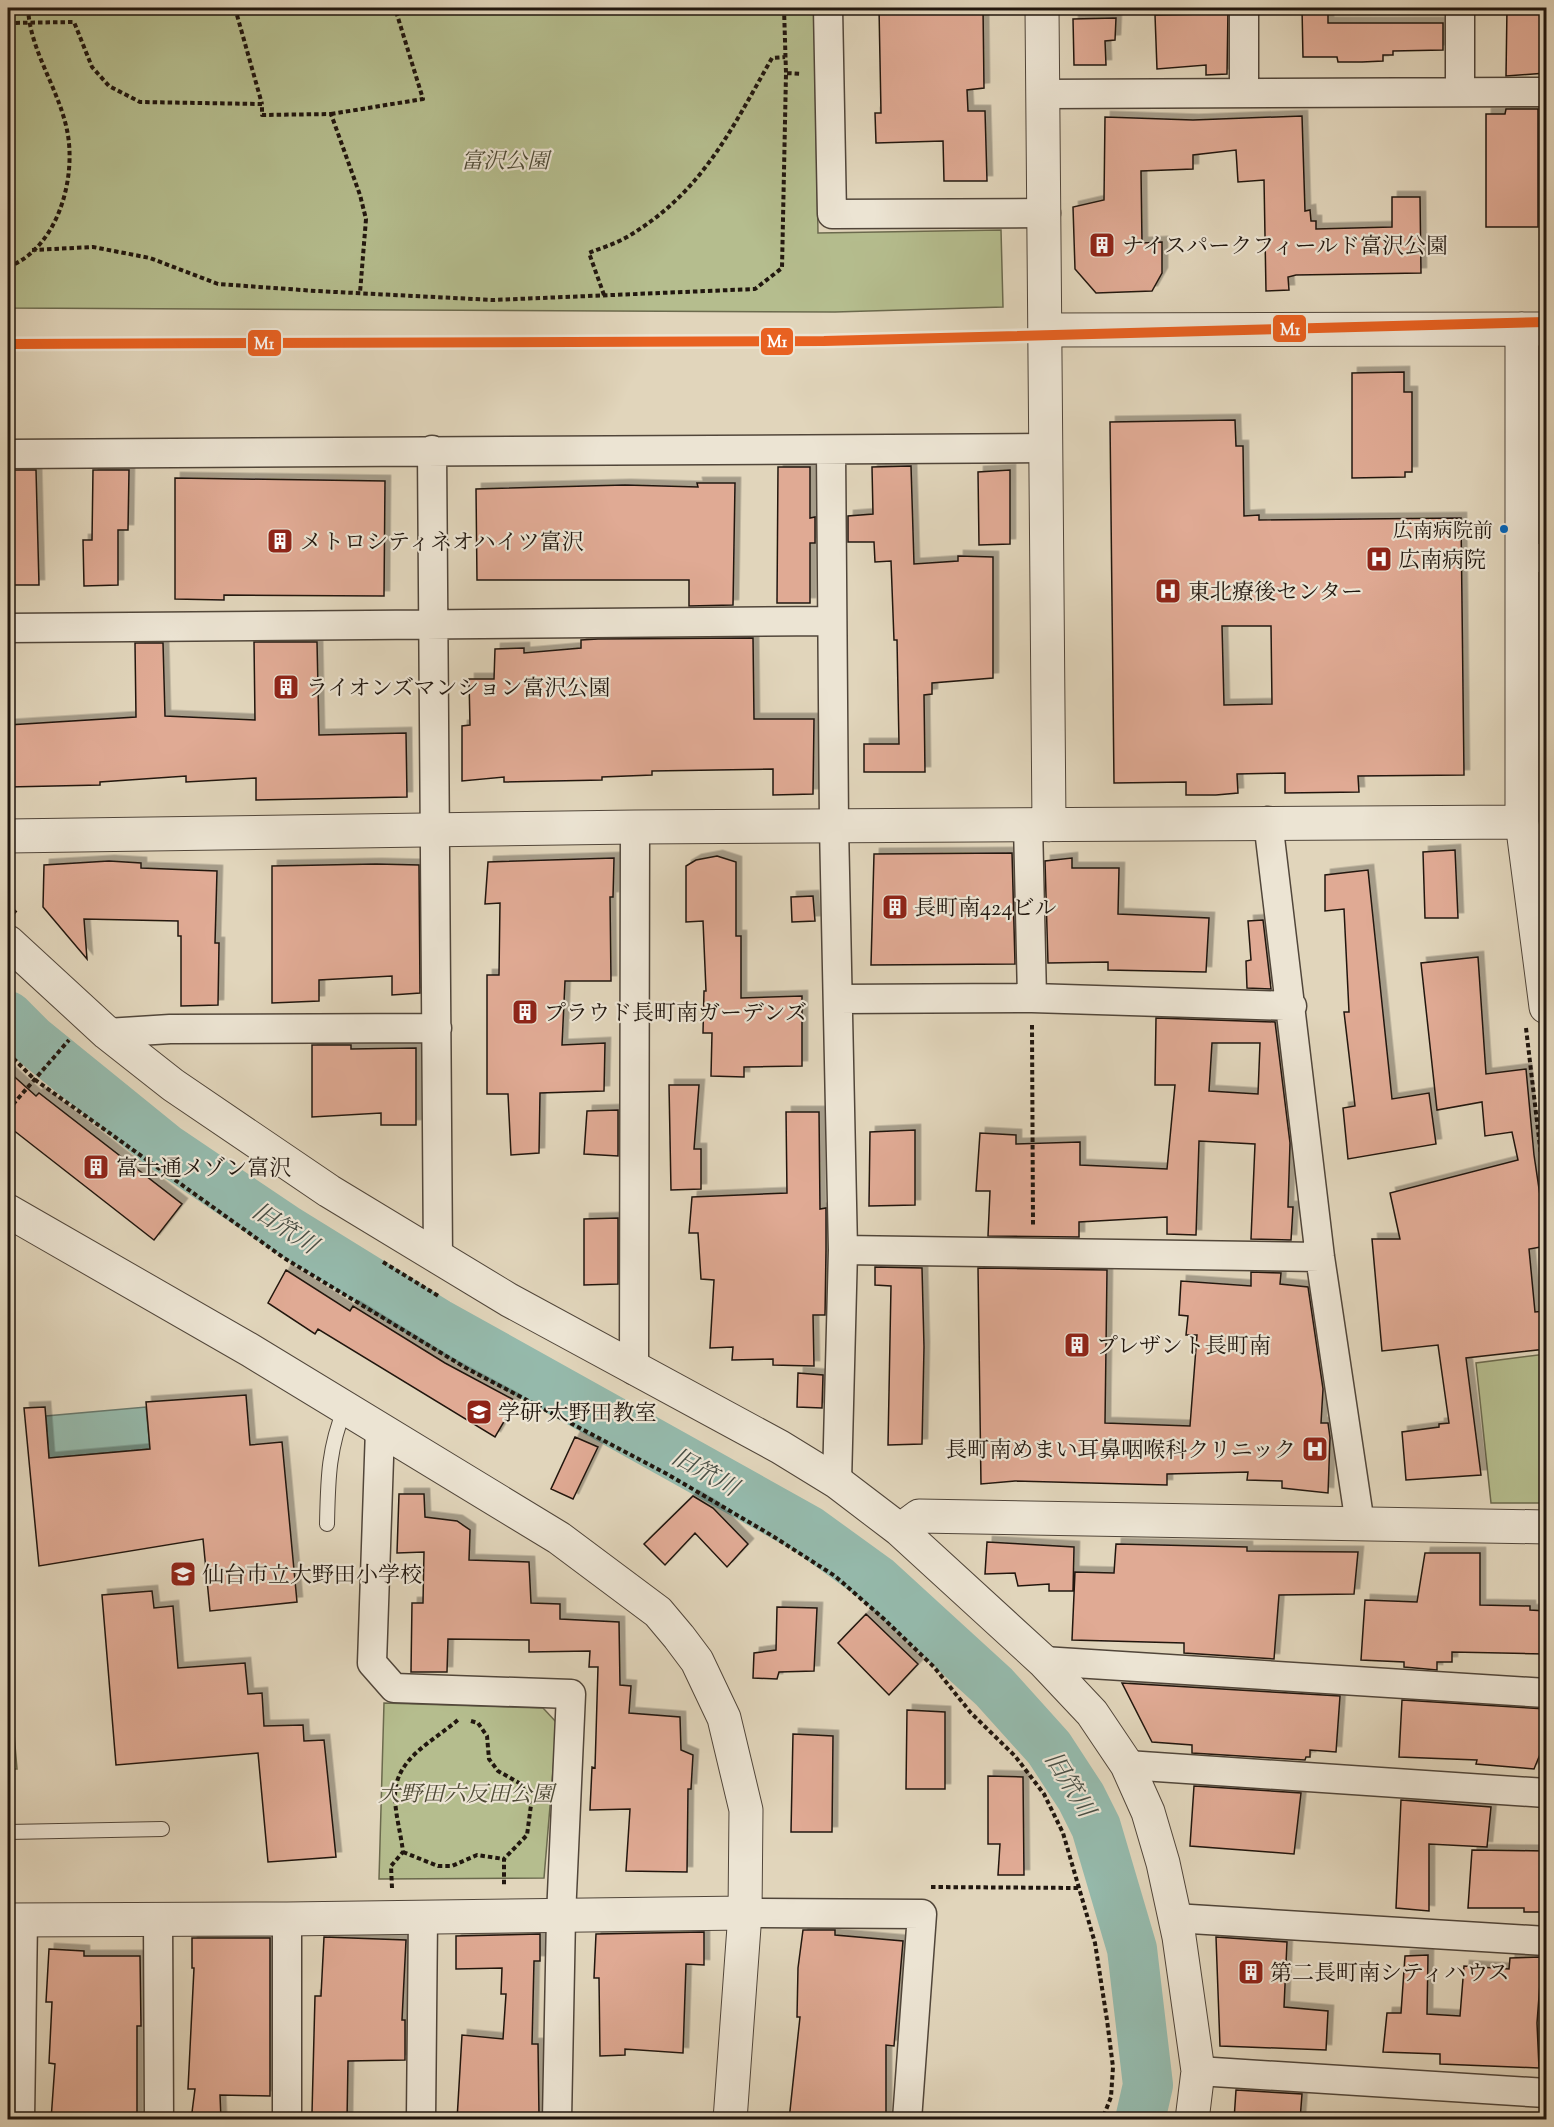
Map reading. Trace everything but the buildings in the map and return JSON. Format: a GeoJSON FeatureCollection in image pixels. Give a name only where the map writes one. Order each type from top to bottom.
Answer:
{"type":"FeatureCollection","features":[{"type":"Feature","properties":{"kind":"street"},"geometry":{"type":"LineString","coordinates":[[828,8],[832,214],[1046,213]]}},
{"type":"Feature","properties":{"kind":"street"},"geometry":{"type":"LineString","coordinates":[[1032,998],[1046,448],[1046,213],[1042,8]]}},
{"type":"Feature","properties":{"kind":"street"},"geometry":{"type":"LineString","coordinates":[[1244,8],[1244,93]]}},
{"type":"Feature","properties":{"kind":"street"},"geometry":{"type":"LineString","coordinates":[[1460,8],[1460,90]]}},
{"type":"Feature","properties":{"kind":"street"},"geometry":{"type":"LineString","coordinates":[[1043,94],[1460,90],[1546,92]]}},
{"type":"Feature","properties":{"kind":"street"},"geometry":{"type":"LineString","coordinates":[[1046,330],[1534,329],[1535,558],[1522,822],[1541,925],[1546,1007]]}},
{"type":"Feature","properties":{"kind":"street"},"geometry":{"type":"LineString","coordinates":[[8,454],[1046,448]]}},
{"type":"Feature","properties":{"kind":"street"},"geometry":{"type":"LineString","coordinates":[[432,450],[438,1258]]}},
{"type":"Feature","properties":{"kind":"street"},"geometry":{"type":"LineString","coordinates":[[831,451],[834,826],[843,1250],[837,1482]]}},
{"type":"Feature","properties":{"kind":"street"},"geometry":{"type":"LineString","coordinates":[[8,628],[831,621]]}},
{"type":"Feature","properties":{"kind":"street"},"geometry":{"type":"LineString","coordinates":[[8,836],[1268,821],[1522,822]]}},
{"type":"Feature","properties":{"kind":"street"},"geometry":{"type":"LineString","coordinates":[[1268,821],[1292,1006],[1320,1257],[1360,1524]]}},
{"type":"Feature","properties":{"kind":"street"},"geometry":{"type":"LineString","coordinates":[[634,1370],[635,827]]}},
{"type":"Feature","properties":{"kind":"street"},"geometry":{"type":"LineString","coordinates":[[8,942],[107,1033],[174,1085],[329,1191],[438,1258],[634,1370],[780,1447],[837,1482],[900,1530],[1043,1661],[1092,1713],[1127,1765],[1148,1812],[1174,1918],[1198,2072],[1192,2120]]}},
{"type":"Feature","properties":{"kind":"street"},"geometry":{"type":"LineString","coordinates":[[838,999],[1032,998],[1292,1006]]}},
{"type":"Feature","properties":{"kind":"street"},"geometry":{"type":"LineString","coordinates":[[107,1033],[170,1029],[437,1028]]}},
{"type":"Feature","properties":{"kind":"street"},"geometry":{"type":"LineString","coordinates":[[8,1211],[250,1350],[559,1538],[658,1612],[697,1661],[724,1718],[746,1810],[745,1913],[730,2120]]}},
{"type":"Feature","properties":{"kind":"street"},"geometry":{"type":"LineString","coordinates":[[843,1250],[1320,1257]]}},
{"type":"Feature","properties":{"kind":"street"},"geometry":{"type":"LineString","coordinates":[[380,1429],[372,1663],[394,1688],[570,1694],[556,2120]]}},
{"type":"Feature","properties":{"kind":"street"},"geometry":{"type":"LineString","coordinates":[[900,1530],[919,1516],[1546,1527]]}},
{"type":"Feature","properties":{"kind":"street"},"geometry":{"type":"LineString","coordinates":[[1043,1661],[1546,1693]]}},
{"type":"Feature","properties":{"kind":"street"},"geometry":{"type":"LineString","coordinates":[[1127,1765],[1546,1793]]}},
{"type":"Feature","properties":{"kind":"street"},"geometry":{"type":"LineString","coordinates":[[20,2120],[15,1919],[287,1919],[745,1913],[922,1914],[907,2120]]}},
{"type":"Feature","properties":{"kind":"street"},"geometry":{"type":"LineString","coordinates":[[421,2120],[423,1917]]}},
{"type":"Feature","properties":{"kind":"street"},"geometry":{"type":"LineString","coordinates":[[158,1918],[159,2120]]}},
{"type":"Feature","properties":{"kind":"street"},"geometry":{"type":"LineString","coordinates":[[1174,1918],[1546,1941]]}},
{"type":"Feature","properties":{"kind":"street"},"geometry":{"type":"LineString","coordinates":[[287,1919],[287,2120]]}},
{"type":"Feature","properties":{"kind":"street"},"geometry":{"type":"LineString","coordinates":[[1198,2072],[1546,2093]]}},
{"type":"Feature","properties":{"kind":"lane"},"geometry":{"type":"LineString","coordinates":[[327,1524],[328,1462],[336,1430],[345,1408]]}},
{"type":"Feature","properties":{"kind":"lane"},"geometry":{"type":"LineString","coordinates":[[8,1832],[162,1829]]}},
{"type":"Feature","properties":{"kind":"path"},"geometry":{"type":"LineString","coordinates":[[8,267],[43,241],[55,224],[64,200],[68,157],[68,131],[34,41],[28,8]]}},
{"type":"Feature","properties":{"kind":"path"},"geometry":{"type":"LineString","coordinates":[[235,8],[262,104],[262,115],[331,114],[423,99],[395,8]]}},
{"type":"Feature","properties":{"kind":"path"},"geometry":{"type":"LineString","coordinates":[[32,250],[93,247],[150,258],[218,284],[360,293],[492,300],[755,289],[782,268],[786,73],[784,8]]}},
{"type":"Feature","properties":{"kind":"path"},"geometry":{"type":"LineString","coordinates":[[8,23],[74,22],[92,67],[109,86],[140,102],[262,104]]}},
{"type":"Feature","properties":{"kind":"path"},"geometry":{"type":"LineString","coordinates":[[604,295],[589,253],[627,237],[680,198],[718,153],[772,58],[785,57]]}},
{"type":"Feature","properties":{"kind":"path"},"geometry":{"type":"LineString","coordinates":[[786,73],[830,74]]}},
{"type":"Feature","properties":{"kind":"path"},"geometry":{"type":"LineString","coordinates":[[331,114],[360,195],[366,219],[360,293]]}},
{"type":"Feature","properties":{"kind":"path"},"geometry":{"type":"LineString","coordinates":[[1032,998],[1033,1252]]}},
{"type":"Feature","properties":{"kind":"path"},"geometry":{"type":"LineString","coordinates":[[8,1110],[64,1044]]}},
{"type":"Feature","properties":{"kind":"path"},"geometry":{"type":"LineString","coordinates":[[8,1053],[34,1079],[284,1258],[466,1368],[667,1474],[771,1534],[835,1576],[893,1627],[934,1667],[971,1713],[1015,1756],[1044,1794],[1063,1833],[1095,1942],[1107,2020],[1113,2067],[1111,2097],[1102,2120]]}},
{"type":"Feature","properties":{"kind":"path"},"geometry":{"type":"LineString","coordinates":[[381,1261],[410,1281],[450,1302]]}},
{"type":"Feature","properties":{"kind":"path"},"geometry":{"type":"LineString","coordinates":[[392,1888],[391,1866],[403,1852],[395,1795],[399,1776],[406,1762],[459,1718],[478,1723],[487,1736],[489,1759],[498,1771],[521,1784],[531,1805],[527,1835],[504,1859],[504,1888]]}},
{"type":"Feature","properties":{"kind":"path"},"geometry":{"type":"LineString","coordinates":[[403,1852],[438,1866],[452,1866],[477,1855],[504,1859]]}},
{"type":"Feature","properties":{"kind":"green space","name":"富沢公園"},"geometry":{"type":"Polygon","coordinates":[[[8,8],[814,8],[818,233],[1001,230],[1003,307],[835,312],[8,308],[8,8]]]}},
{"type":"Feature","properties":{"kind":"green space"},"geometry":{"type":"Polygon","coordinates":[[[1546,1354],[1546,1503],[1491,1503],[1476,1363],[1546,1354]]]}},
{"type":"Feature","properties":{"kind":"green space"},"geometry":{"type":"Polygon","coordinates":[[[8,1663],[17,1769],[8,1769],[8,1663]]]}},
{"type":"Feature","properties":{"kind":"green space","name":"大野田六反田公園"},"geometry":{"type":"Polygon","coordinates":[[[384,1703],[543,1708],[557,1723],[544,1878],[379,1879],[384,1703]]]}},
{"type":"Feature","properties":{"kind":"shaded area"},"geometry":{"type":"Polygon","coordinates":[[[146,1407],[150,1449],[49,1458],[46,1416],[146,1407]]]}},
{"type":"Feature","properties":{"kind":"waterway","name":"旧笊川"},"geometry":{"type":"LineString","coordinates":[[8,1016],[32,1040],[165,1148],[285,1229],[437,1323],[808,1530],[877,1580],[994,1687],[1049,1748],[1081,1797],[1096,1827],[1132,1949],[1148,2085],[1140,2120]]}},
{"type":"Feature","properties":{"kind":"transit line","name":"M1"},"geometry":{"type":"LineString","coordinates":[[8,344],[824,341],[1546,322]]}},
{"type":"Feature","properties":{"kind":"place","name":"ナイスパークフィールド富沢公園"},"geometry":{"type":"Point","coordinates":[1102,245]}},
{"type":"Feature","properties":{"kind":"place","name":"広南病院前"},"geometry":{"type":"Point","coordinates":[1504,529]}},
{"type":"Feature","properties":{"kind":"place","name":"メトロシティネオハイツ富沢"},"geometry":{"type":"Point","coordinates":[280,541]}},
{"type":"Feature","properties":{"kind":"place","name":"広南病院"},"geometry":{"type":"Point","coordinates":[1379,559]}},
{"type":"Feature","properties":{"kind":"place","name":"東北療後センター"},"geometry":{"type":"Point","coordinates":[1168,591]}},
{"type":"Feature","properties":{"kind":"place","name":"ライオンズマンション富沢公園"},"geometry":{"type":"Point","coordinates":[286,687]}},
{"type":"Feature","properties":{"kind":"place","name":"長町南424ビル"},"geometry":{"type":"Point","coordinates":[895,907]}},
{"type":"Feature","properties":{"kind":"place","name":"プラウド長町南ガーデンズ"},"geometry":{"type":"Point","coordinates":[525,1012]}},
{"type":"Feature","properties":{"kind":"place","name":"富士通メゾン富沢"},"geometry":{"type":"Point","coordinates":[96,1167]}},
{"type":"Feature","properties":{"kind":"place","name":"プレザント長町南"},"geometry":{"type":"Point","coordinates":[1077,1345]}},
{"type":"Feature","properties":{"kind":"place","name":"学研 大野田教室"},"geometry":{"type":"Point","coordinates":[479,1412]}},
{"type":"Feature","properties":{"kind":"place","name":"長町南めまい耳鼻咽喉科クリニック"},"geometry":{"type":"Point","coordinates":[1315,1449]}},
{"type":"Feature","properties":{"kind":"place","name":"仙台市立大野田小学校"},"geometry":{"type":"Point","coordinates":[183,1574]}},
{"type":"Feature","properties":{"kind":"place","name":"第二長町南シティハウス"},"geometry":{"type":"Point","coordinates":[1251,1972]}}]}
